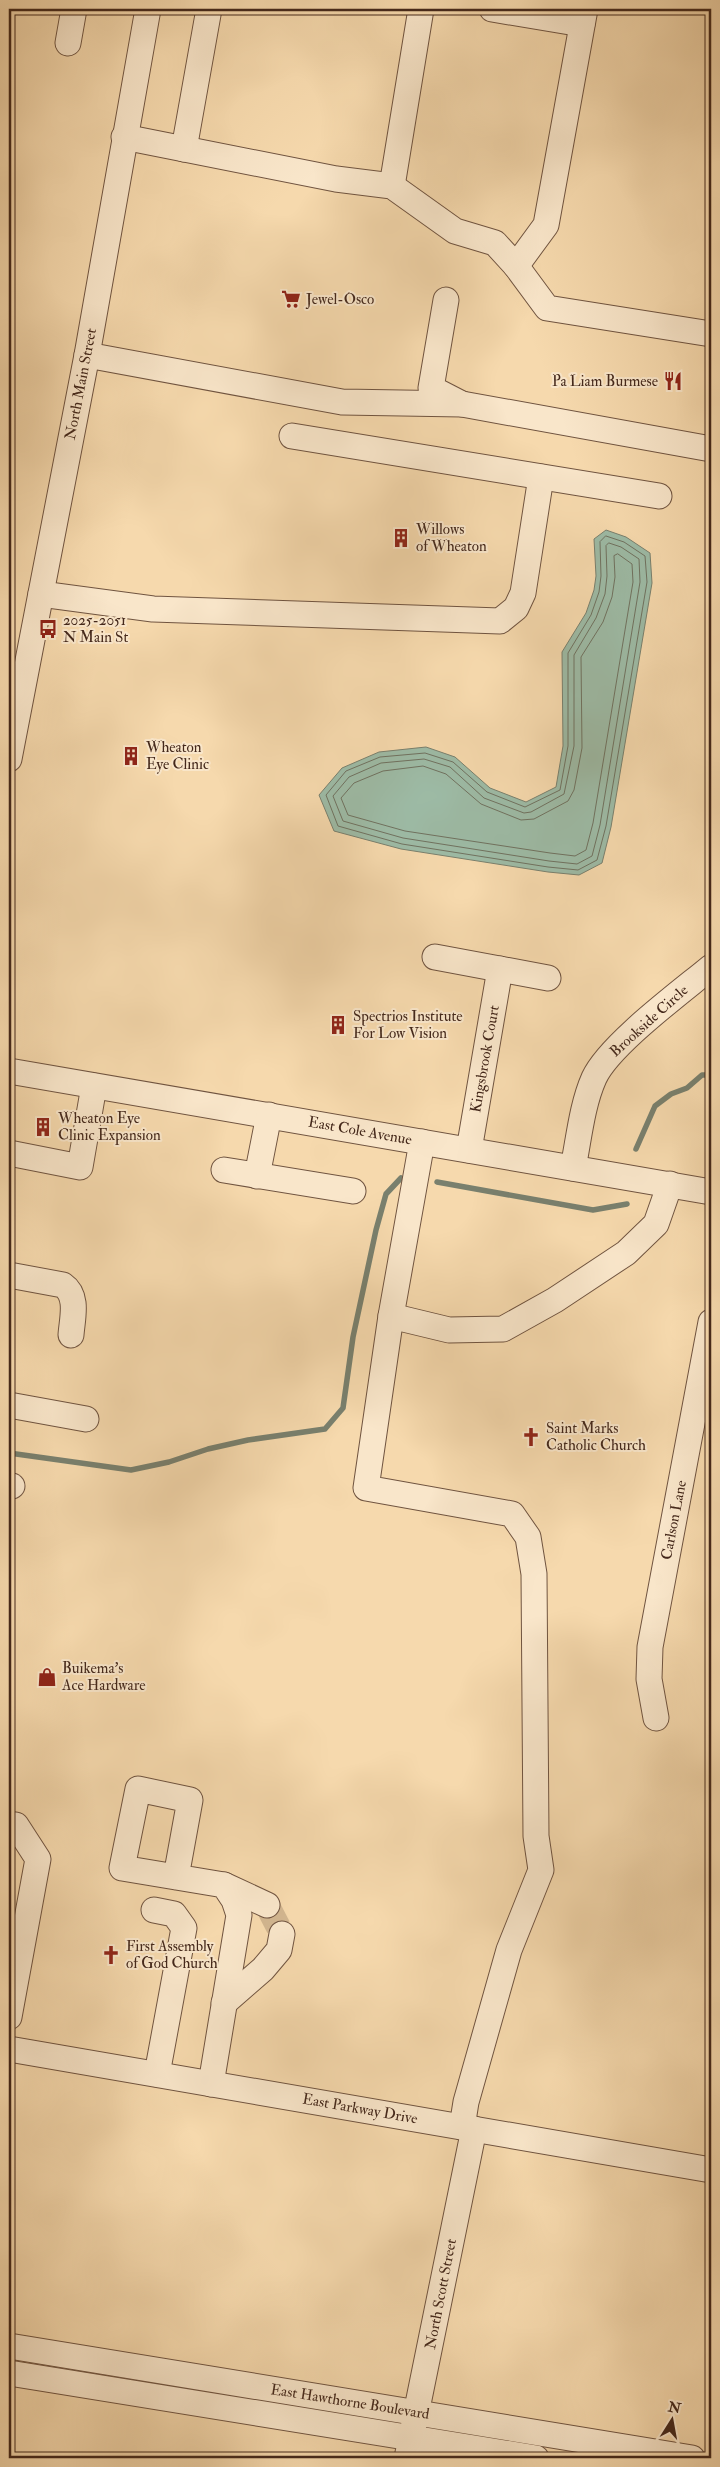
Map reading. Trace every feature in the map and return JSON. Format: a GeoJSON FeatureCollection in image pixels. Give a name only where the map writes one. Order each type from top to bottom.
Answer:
{"type":"FeatureCollection","features":[{"type":"Feature","properties":{"kind":"street"},"geometry":{"type":"LineString","coordinates":[[68,43],[74,9]]}},
{"type":"Feature","properties":{"kind":"street","name":"North Main Street"},"geometry":{"type":"LineString","coordinates":[[9,759],[87,355],[148,9]]}},
{"type":"Feature","properties":{"kind":"street"},"geometry":{"type":"LineString","coordinates":[[184,149],[209,9]]}},
{"type":"Feature","properties":{"kind":"street"},"geometry":{"type":"LineString","coordinates":[[392,186],[421,9]]}},
{"type":"Feature","properties":{"kind":"street"},"geometry":{"type":"LineString","coordinates":[[492,9],[583,16],[546,225],[516,266]]}},
{"type":"Feature","properties":{"kind":"street"},"geometry":{"type":"LineString","coordinates":[[124,137],[336,179],[392,186],[455,231],[495,243],[516,266],[547,308],[711,334]]}},
{"type":"Feature","properties":{"kind":"street"},"geometry":{"type":"LineString","coordinates":[[446,300],[431,388],[462,404]]}},
{"type":"Feature","properties":{"kind":"street"},"geometry":{"type":"LineString","coordinates":[[87,355],[342,402],[462,404],[711,449]]}},
{"type":"Feature","properties":{"kind":"street"},"geometry":{"type":"LineString","coordinates":[[292,436],[659,496]]}},
{"type":"Feature","properties":{"kind":"street"},"geometry":{"type":"LineString","coordinates":[[41,594],[153,609],[500,621],[516,608],[523,593],[542,477]]}},
{"type":"Feature","properties":{"kind":"street"},"geometry":{"type":"LineString","coordinates":[[435,957],[548,978]]}},
{"type":"Feature","properties":{"kind":"street","name":"Brookside Circle"},"geometry":{"type":"LineString","coordinates":[[573,1168],[587,1094],[602,1064],[626,1039],[711,967]]}},
{"type":"Feature","properties":{"kind":"street","name":"Kingsbrook Court"},"geometry":{"type":"LineString","coordinates":[[469,1150],[500,969]]}},
{"type":"Feature","properties":{"kind":"street","name":"East Cole Avenue"},"geometry":{"type":"LineString","coordinates":[[9,1071],[711,1192]]}},
{"type":"Feature","properties":{"kind":"street"},"geometry":{"type":"LineString","coordinates":[[9,1153],[80,1167],[94,1086]]}},
{"type":"Feature","properties":{"kind":"street"},"geometry":{"type":"LineString","coordinates":[[257,1176],[268,1116]]}},
{"type":"Feature","properties":{"kind":"street"},"geometry":{"type":"LineString","coordinates":[[422,1142],[391,1316],[449,1330],[504,1329],[555,1300],[626,1253],[656,1224],[670,1184]]}},
{"type":"Feature","properties":{"kind":"street"},"geometry":{"type":"LineString","coordinates":[[224,1170],[353,1192]]}},
{"type":"Feature","properties":{"kind":"street"},"geometry":{"type":"LineString","coordinates":[[9,1275],[63,1285],[69,1289],[74,1306],[71,1335]]}},
{"type":"Feature","properties":{"kind":"street","name":"North Scott Street"},"geometry":{"type":"LineString","coordinates":[[391,1316],[366,1488],[512,1514],[528,1537],[534,1574],[536,1836],[541,1870],[509,1950],[466,2102],[468,2128],[417,2413],[409,2448]]}},
{"type":"Feature","properties":{"kind":"street","name":"Carlson Lane"},"geometry":{"type":"LineString","coordinates":[[656,1718],[648,1679],[650,1647],[711,1322]]}},
{"type":"Feature","properties":{"kind":"street"},"geometry":{"type":"LineString","coordinates":[[9,1405],[86,1419]]}},
{"type":"Feature","properties":{"kind":"street"},"geometry":{"type":"LineString","coordinates":[[9,1824],[16,1825],[38,1859],[12,1978],[9,2017]]}},
{"type":"Feature","properties":{"kind":"street"},"geometry":{"type":"LineString","coordinates":[[176,1877],[224,1885],[267,1905]]}},
{"type":"Feature","properties":{"kind":"street"},"geometry":{"type":"LineString","coordinates":[[211,2084],[239,1915],[234,1900],[224,1885]]}},
{"type":"Feature","properties":{"kind":"street"},"geometry":{"type":"LineString","coordinates":[[154,1910],[174,1914],[184,1928],[157,2074]]}},
{"type":"Feature","properties":{"kind":"street"},"geometry":{"type":"LineString","coordinates":[[224,2003],[264,1970],[279,1950],[282,1934]]}},
{"type":"Feature","properties":{"kind":"street","name":"East Parkway Drive"},"geometry":{"type":"LineString","coordinates":[[9,2049],[711,2170]]}},
{"type":"Feature","properties":{"kind":"street","name":"East Hawthorne Boulevard"},"geometry":{"type":"LineString","coordinates":[[9,2346],[692,2458]]}},
{"type":"Feature","properties":{"kind":"street","name":"East Hawthorne Boulevard"},"geometry":{"type":"LineString","coordinates":[[9,2373],[409,2448],[536,2458]]}},
{"type":"Feature","properties":{"kind":"water"},"geometry":{"type":"Polygon","coordinates":[[[606,530],[626,537],[650,553],[652,583],[611,827],[602,863],[579,875],[548,872],[401,849],[334,831],[319,795],[342,768],[379,752],[426,747],[455,757],[490,788],[526,802],[556,787],[563,746],[562,652],[586,613],[594,590],[596,576],[594,539],[606,530]]]}},
{"type":"Feature","properties":{"kind":"waterway"},"geometry":{"type":"LineString","coordinates":[[636,1149],[655,1106],[671,1094],[687,1088],[702,1075],[711,1075]]}},
{"type":"Feature","properties":{"kind":"waterway"},"geometry":{"type":"LineString","coordinates":[[9,1453],[131,1470],[169,1462],[208,1449],[248,1440],[325,1429],[343,1408],[353,1337],[376,1230],[386,1194],[401,1178]]}},
{"type":"Feature","properties":{"kind":"waterway"},"geometry":{"type":"LineString","coordinates":[[437,1182],[593,1210],[627,1204]]}},
{"type":"Feature","properties":{"kind":"tunnel"},"geometry":{"type":"LineString","coordinates":[[267,1905],[282,1934]]}},
{"type":"Feature","properties":{"kind":"place","name":"Jewel-Osco"},"geometry":{"type":"Point","coordinates":[291,299]}},
{"type":"Feature","properties":{"kind":"place","name":"Pa Liam Burmese"},"geometry":{"type":"Point","coordinates":[673,381]}},
{"type":"Feature","properties":{"kind":"place","name":"Willows of Wheaton"},"geometry":{"type":"Point","coordinates":[401,538]}},
{"type":"Feature","properties":{"kind":"place","name":"2025-2051 N Main St"},"geometry":{"type":"Point","coordinates":[48,629]}},
{"type":"Feature","properties":{"kind":"place","name":"Wheaton Eye Clinic"},"geometry":{"type":"Point","coordinates":[131,756]}},
{"type":"Feature","properties":{"kind":"place","name":"Spectrios Institute For Low Vision"},"geometry":{"type":"Point","coordinates":[338,1025]}},
{"type":"Feature","properties":{"kind":"place","name":"Wheaton Eye Clinic Expansion"},"geometry":{"type":"Point","coordinates":[43,1127]}},
{"type":"Feature","properties":{"kind":"place","name":"Saint Marks Catholic Church"},"geometry":{"type":"Point","coordinates":[531,1437]}},
{"type":"Feature","properties":{"kind":"place","name":"Buikema's Ace Hardware"},"geometry":{"type":"Point","coordinates":[47,1677]}},
{"type":"Feature","properties":{"kind":"place","name":"First Assembly of God Church"},"geometry":{"type":"Point","coordinates":[111,1955]}}]}
